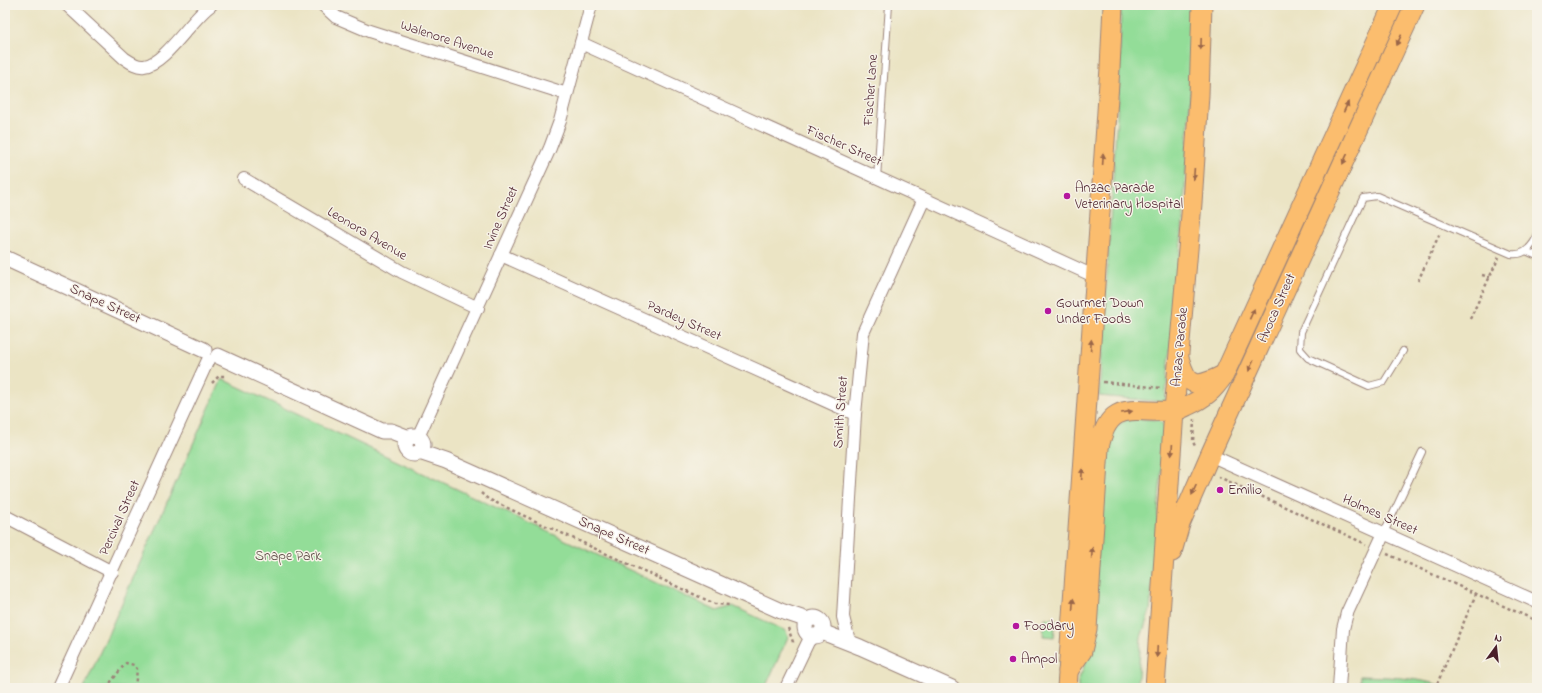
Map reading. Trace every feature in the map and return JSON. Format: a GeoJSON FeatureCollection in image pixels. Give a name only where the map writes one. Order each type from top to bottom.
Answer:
{"type":"FeatureCollection","features":[{"type":"Feature","properties":{"kind":"main road"},"geometry":{"type":"LineString","coordinates":[[1067,679],[1096,277],[1113,5]]}},
{"type":"Feature","properties":{"kind":"main road","name":"Anzac Parade"},"geometry":{"type":"LineString","coordinates":[[1155,688],[1174,411],[1180,361],[1199,95],[1202,5]]}},
{"type":"Feature","properties":{"kind":"main road","name":"Avoca Street"},"geometry":{"type":"LineString","coordinates":[[1174,411],[1204,398],[1215,389],[1224,375],[1393,5]]}},
{"type":"Feature","properties":{"kind":"main road","name":"Avoca Street"},"geometry":{"type":"LineString","coordinates":[[1159,617],[1174,544],[1186,510],[1210,454],[1415,5]]}},
{"type":"Feature","properties":{"kind":"main road"},"geometry":{"type":"LineString","coordinates":[[1311,185],[1329,193]]}},
{"type":"Feature","properties":{"kind":"main road"},"geometry":{"type":"LineString","coordinates":[[1180,361],[1187,378],[1193,382],[1200,384],[1208,383],[1224,375]]}},
{"type":"Feature","properties":{"kind":"main road"},"geometry":{"type":"LineString","coordinates":[[1067,679],[1082,651],[1087,629],[1098,460],[1101,437],[1105,427],[1111,419],[1119,413],[1128,411],[1174,411]]}},
{"type":"Feature","properties":{"kind":"street"},"geometry":{"type":"LineString","coordinates":[[66,5],[124,58],[134,64],[144,66],[155,62],[164,55],[198,16],[211,5]]}},
{"type":"Feature","properties":{"kind":"street","name":"Walenore Avenue"},"geometry":{"type":"LineString","coordinates":[[323,5],[336,17],[369,31],[567,94]]}},
{"type":"Feature","properties":{"kind":"street","name":"Irvine Street"},"geometry":{"type":"LineString","coordinates":[[415,443],[550,148],[560,121],[591,5]]}},
{"type":"Feature","properties":{"kind":"street","name":"Fischer Street"},"geometry":{"type":"LineString","coordinates":[[581,43],[1096,277]]}},
{"type":"Feature","properties":{"kind":"street","name":"Leonora Avenue"},"geometry":{"type":"LineString","coordinates":[[244,179],[402,272],[478,308]]}},
{"type":"Feature","properties":{"kind":"street","name":"Smith Street"},"geometry":{"type":"LineString","coordinates":[[855,644],[843,617],[856,414],[863,333],[924,199]]}},
{"type":"Feature","properties":{"kind":"street","name":"Pardey Street"},"geometry":{"type":"LineString","coordinates":[[501,255],[856,414]]}},
{"type":"Feature","properties":{"kind":"street","name":"Snape Street"},"geometry":{"type":"LineString","coordinates":[[5,258],[210,355],[382,431],[391,431],[437,452],[446,461],[781,611],[812,631],[855,644],[952,688]]}},
{"type":"Feature","properties":{"kind":"street","name":"Percival Street"},"geometry":{"type":"LineString","coordinates":[[58,688],[210,355]]}},
{"type":"Feature","properties":{"kind":"street","name":"Holmes Street"},"geometry":{"type":"LineString","coordinates":[[1210,454],[1537,602]]}},
{"type":"Feature","properties":{"kind":"street"},"geometry":{"type":"LineString","coordinates":[[5,516],[112,572]]}},
{"type":"Feature","properties":{"kind":"street"},"geometry":{"type":"LineString","coordinates":[[1338,688],[1342,629],[1347,614],[1384,533]]}},
{"type":"Feature","properties":{"kind":"street"},"geometry":{"type":"LineString","coordinates":[[786,688],[812,631]]}},
{"type":"Feature","properties":{"kind":"lane","name":"Fischer Lane"},"geometry":{"type":"LineString","coordinates":[[877,178],[889,5]]}},
{"type":"Feature","properties":{"kind":"lane"},"geometry":{"type":"LineString","coordinates":[[1403,351],[1384,382],[1369,386],[1308,358],[1300,349],[1301,332],[1363,198],[1377,196],[1502,251],[1516,255],[1526,251],[1537,236]]}},
{"type":"Feature","properties":{"kind":"lane"},"geometry":{"type":"LineString","coordinates":[[1526,251],[1537,256]]}},
{"type":"Feature","properties":{"kind":"lane"},"geometry":{"type":"LineString","coordinates":[[1384,533],[1422,452]]}},
{"type":"Feature","properties":{"kind":"path"},"geometry":{"type":"LineString","coordinates":[[1418,281],[1444,226]]}},
{"type":"Feature","properties":{"kind":"path"},"geometry":{"type":"LineString","coordinates":[[1470,319],[1502,251]]}},
{"type":"Feature","properties":{"kind":"path"},"geometry":{"type":"LineString","coordinates":[[1482,275],[1490,276]]}},
{"type":"Feature","properties":{"kind":"path"},"geometry":{"type":"LineString","coordinates":[[1102,375],[1101,382],[1167,389]]}},
{"type":"Feature","properties":{"kind":"path"},"geometry":{"type":"LineString","coordinates":[[212,384],[219,376],[231,376]]}},
{"type":"Feature","properties":{"kind":"path"},"geometry":{"type":"LineString","coordinates":[[1194,417],[1193,442],[1196,448],[1210,454]]}},
{"type":"Feature","properties":{"kind":"path"},"geometry":{"type":"LineString","coordinates":[[478,490],[488,499],[715,604],[733,605]]}},
{"type":"Feature","properties":{"kind":"path"},"geometry":{"type":"LineString","coordinates":[[1437,684],[1476,594]]}},
{"type":"Feature","properties":{"kind":"path"},"geometry":{"type":"LineString","coordinates":[[788,627],[793,642],[790,649]]}},
{"type":"Feature","properties":{"kind":"path"},"geometry":{"type":"LineString","coordinates":[[108,688],[112,680],[119,674],[126,663],[134,665],[137,669],[135,688]]}},
{"type":"Feature","properties":{"kind":"green space"},"geometry":{"type":"Polygon","coordinates":[[[1121,5],[1188,5],[1194,32],[1183,223],[1165,402],[1099,396],[1119,85],[1121,5]]]}},
{"type":"Feature","properties":{"kind":"green space","name":"Snape Park"},"geometry":{"type":"Polygon","coordinates":[[[222,379],[717,611],[733,606],[786,631],[788,637],[765,688],[84,688],[222,379]]]}},
{"type":"Feature","properties":{"kind":"green space"},"geometry":{"type":"Polygon","coordinates":[[[1131,418],[1159,420],[1165,427],[1150,611],[1141,637],[1137,688],[1078,688],[1078,681],[1089,654],[1106,450],[1113,430],[1131,418]]]}},
{"type":"Feature","properties":{"kind":"green space"},"geometry":{"type":"Polygon","coordinates":[[[1045,618],[1056,619],[1054,637],[1043,636],[1045,618]]]}},
{"type":"Feature","properties":{"kind":"green space"},"geometry":{"type":"Polygon","coordinates":[[[1360,676],[1412,679],[1442,686],[1441,688],[1359,688],[1360,676]]]}},
{"type":"Feature","properties":{"kind":"place","name":"Anzac Parade Veterinary Hospital"},"geometry":{"type":"Point","coordinates":[1067,196]}},
{"type":"Feature","properties":{"kind":"place","name":"Gourmet Down Under Foods"},"geometry":{"type":"Point","coordinates":[1048,311]}},
{"type":"Feature","properties":{"kind":"place","name":"Emilio"},"geometry":{"type":"Point","coordinates":[1220,490]}},
{"type":"Feature","properties":{"kind":"place","name":"Foodary"},"geometry":{"type":"Point","coordinates":[1016,626]}},
{"type":"Feature","properties":{"kind":"place","name":"Ampol"},"geometry":{"type":"Point","coordinates":[1013,659]}}]}
